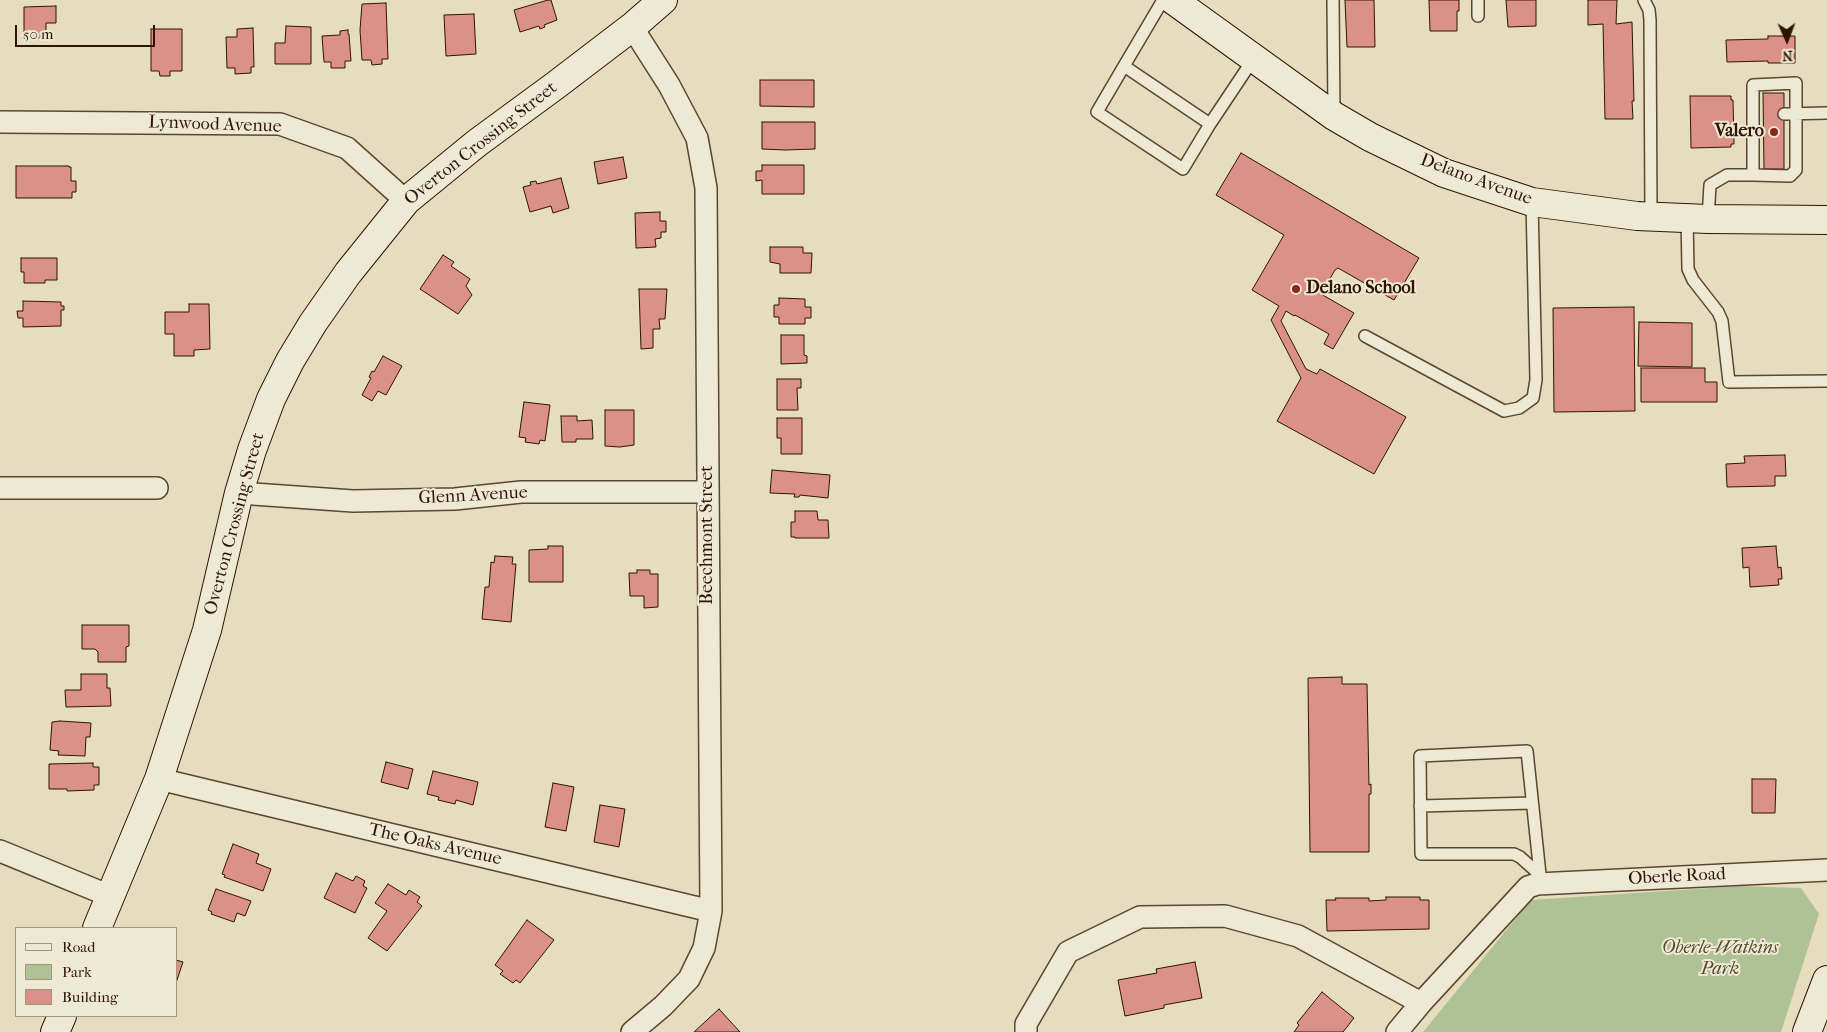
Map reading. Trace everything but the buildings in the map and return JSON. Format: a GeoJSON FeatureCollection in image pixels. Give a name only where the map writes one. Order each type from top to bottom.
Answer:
{"type":"FeatureCollection","features":[{"type":"Feature","properties":{"kind":"main road","name":"Overton Crossing Street"},"geometry":{"type":"LineString","coordinates":[[97,927],[159,779],[207,630],[239,493],[252,450],[268,408],[290,361],[313,323],[348,273],[406,201],[478,143],[632,27],[663,0]]}},
{"type":"Feature","properties":{"kind":"main road","name":"Delano Avenue"},"geometry":{"type":"LineString","coordinates":[[1173,0],[1334,116],[1370,137],[1444,173],[1532,202],[1651,217],[1827,220]]}},
{"type":"Feature","properties":{"kind":"main road"},"geometry":{"type":"LineString","coordinates":[[1807,1032],[1827,980]]}},
{"type":"Feature","properties":{"kind":"main road"},"geometry":{"type":"LineString","coordinates":[[55,1032],[62,1017]]}},
{"type":"Feature","properties":{"kind":"street","name":"Beechmont Street"},"geometry":{"type":"LineString","coordinates":[[632,27],[669,85],[697,138],[706,188],[711,911],[704,948],[689,979],[663,1006],[632,1032]]}},
{"type":"Feature","properties":{"kind":"street","name":"Lynwood Avenue"},"geometry":{"type":"LineString","coordinates":[[0,122],[280,124],[347,148],[406,201]]}},
{"type":"Feature","properties":{"kind":"street"},"geometry":{"type":"LineString","coordinates":[[0,488],[157,488]]}},
{"type":"Feature","properties":{"kind":"street","name":"Glenn Avenue"},"geometry":{"type":"LineString","coordinates":[[239,493],[353,501],[455,499],[521,492],[707,492]]}},
{"type":"Feature","properties":{"kind":"street","name":"The Oaks Avenue"},"geometry":{"type":"LineString","coordinates":[[159,779],[711,911]]}},
{"type":"Feature","properties":{"kind":"street"},"geometry":{"type":"LineString","coordinates":[[0,852],[110,896]]}},
{"type":"Feature","properties":{"kind":"street","name":"Oberle Road"},"geometry":{"type":"LineString","coordinates":[[1536,881],[1827,870]]}},
{"type":"Feature","properties":{"kind":"street"},"geometry":{"type":"LineString","coordinates":[[1397,1032],[1421,1002],[1536,881]]}},
{"type":"Feature","properties":{"kind":"street"},"geometry":{"type":"LineString","coordinates":[[1026,1032],[1026,1024],[1068,952],[1140,917],[1225,916],[1298,936],[1421,1002]]}},
{"type":"Feature","properties":{"kind":"lane"},"geometry":{"type":"LineString","coordinates":[[1163,0],[1097,112],[1183,170],[1210,124],[1254,58]]}},
{"type":"Feature","properties":{"kind":"lane"},"geometry":{"type":"LineString","coordinates":[[1333,0],[1334,116]]}},
{"type":"Feature","properties":{"kind":"lane"},"geometry":{"type":"LineString","coordinates":[[1478,0],[1478,16]]}},
{"type":"Feature","properties":{"kind":"lane"},"geometry":{"type":"LineString","coordinates":[[1644,0],[1649,10],[1650,20],[1651,217]]}},
{"type":"Feature","properties":{"kind":"lane"},"geometry":{"type":"LineString","coordinates":[[1124,66],[1210,124]]}},
{"type":"Feature","properties":{"kind":"lane"},"geometry":{"type":"LineString","coordinates":[[1753,175],[1758,150],[1758,115],[1753,85],[1796,83],[1796,170],[1790,176],[1727,175],[1710,185],[1697,218],[1688,269],[1693,280],[1718,312],[1722,321],[1729,382],[1827,381]]}},
{"type":"Feature","properties":{"kind":"lane"},"geometry":{"type":"LineString","coordinates":[[1784,114],[1827,113]]}},
{"type":"Feature","properties":{"kind":"lane"},"geometry":{"type":"LineString","coordinates":[[1784,150],[1796,150]]}},
{"type":"Feature","properties":{"kind":"lane"},"geometry":{"type":"LineString","coordinates":[[1365,336],[1504,411],[1519,408],[1533,398],[1536,380],[1532,202]]}},
{"type":"Feature","properties":{"kind":"lane"},"geometry":{"type":"LineString","coordinates":[[1527,751],[1536,881],[1520,857],[1514,854],[1421,854],[1420,756],[1527,751]]}},
{"type":"Feature","properties":{"kind":"lane"},"geometry":{"type":"LineString","coordinates":[[1420,806],[1532,803]]}},
{"type":"Feature","properties":{"kind":"green space","name":"Oberle-Watkins Park"},"geometry":{"type":"Polygon","coordinates":[[[1740,886],[1801,888],[1819,914],[1781,1032],[1423,1032],[1531,900],[1740,886]]]}},
{"type":"Feature","properties":{"kind":"place","name":"Valero"},"geometry":{"type":"Point","coordinates":[1774,132]}},
{"type":"Feature","properties":{"kind":"place","name":"Delano School"},"geometry":{"type":"Point","coordinates":[1296,289]}}]}
